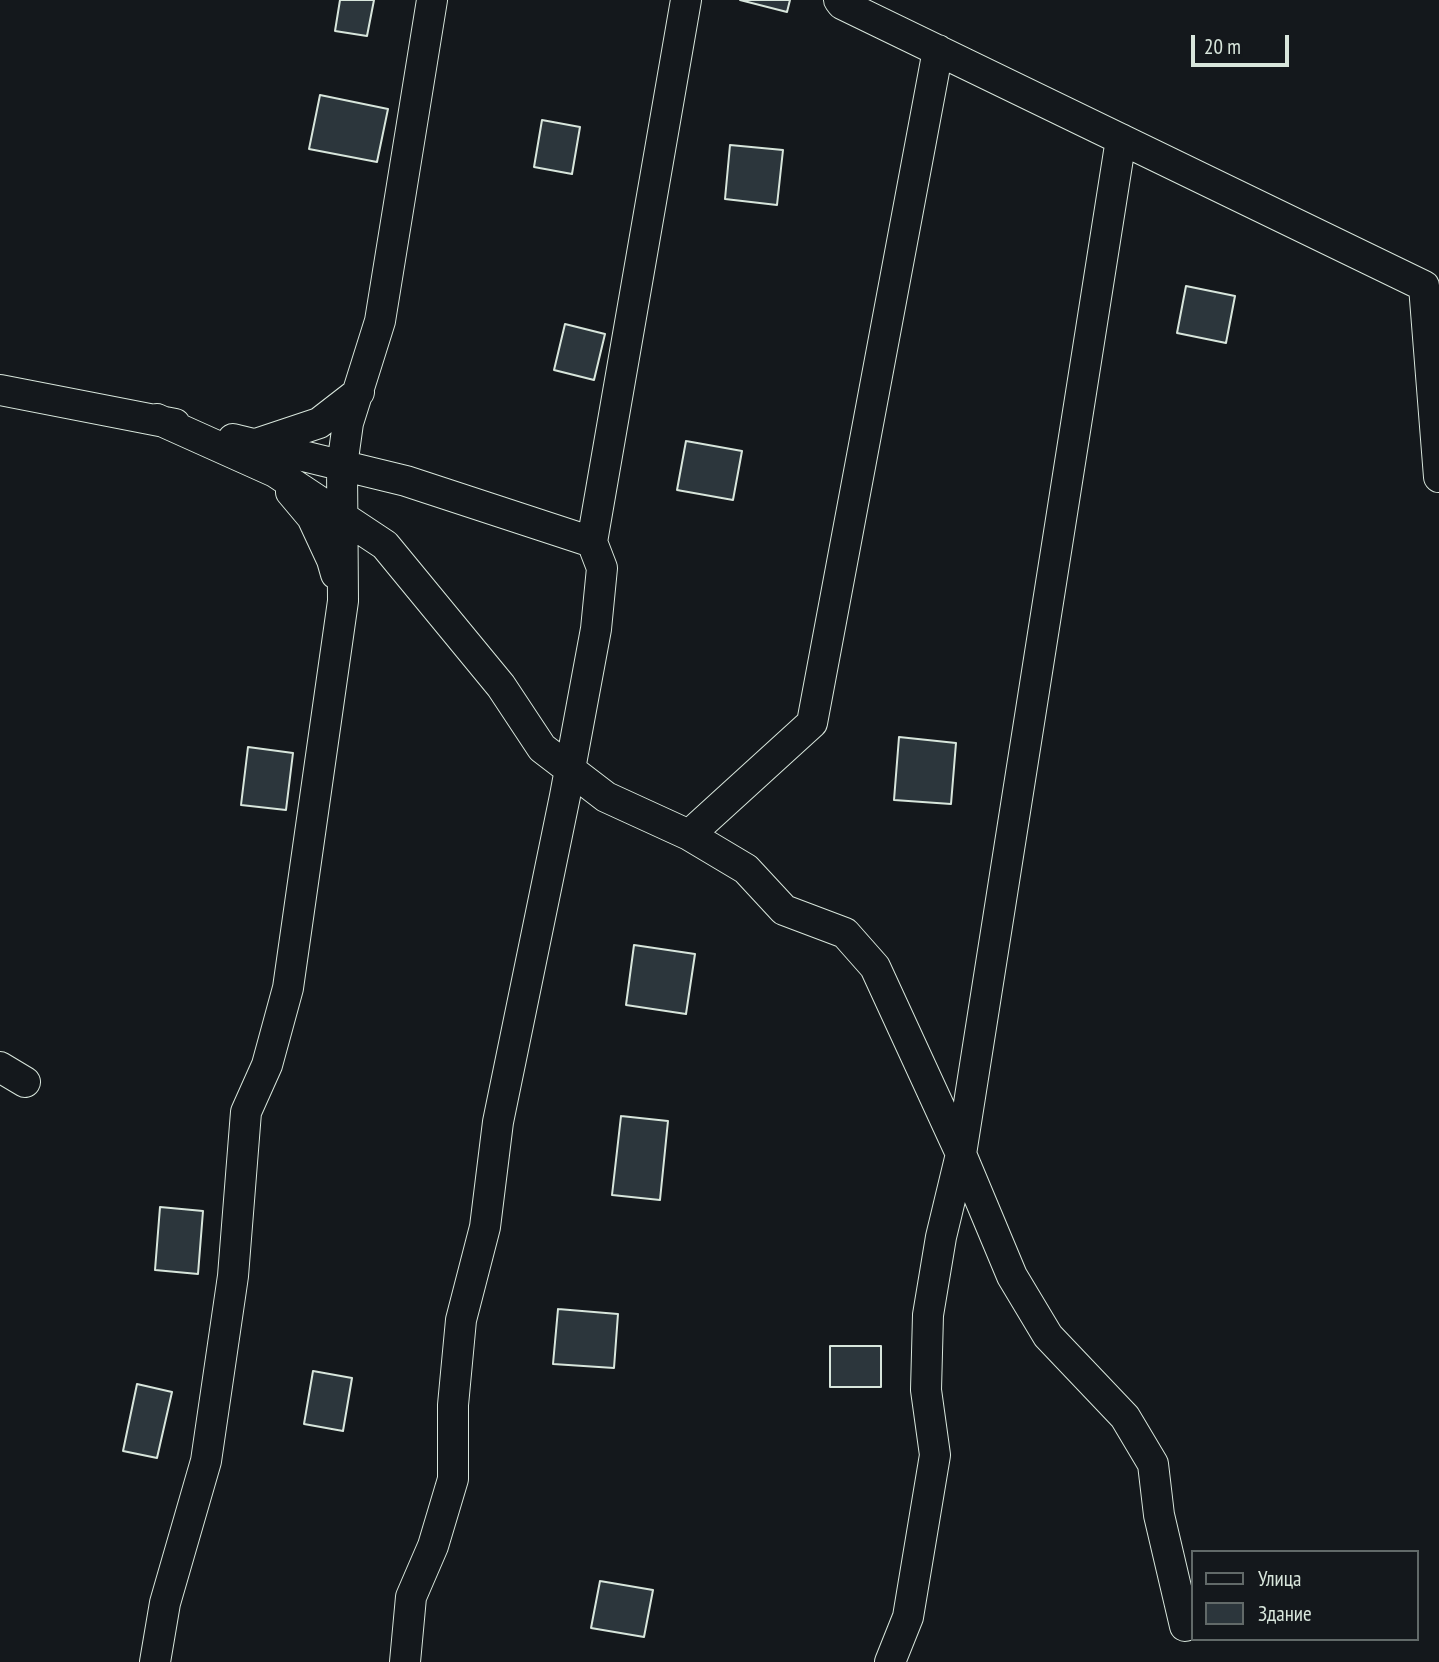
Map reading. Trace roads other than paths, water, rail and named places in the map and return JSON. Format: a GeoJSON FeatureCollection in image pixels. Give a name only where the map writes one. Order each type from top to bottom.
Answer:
{"type":"FeatureCollection","features":[{"type":"Feature","properties":{"kind":"street"},"geometry":{"type":"LineString","coordinates":[[155,1662],[165,1602],[206,1461],[233,1276],[247,1112],[267,1065],[288,988],[343,601],[342,466],[348,423],[380,321],[432,0]]}},
{"type":"Feature","properties":{"kind":"street"},"geometry":{"type":"LineString","coordinates":[[405,1662],[411,1597],[433,1546],[453,1479],[453,1405],[461,1320],[485,1227],[498,1122],[570,768],[597,617],[602,568],[593,542],[686,0]]}},
{"type":"Feature","properties":{"kind":"street"},"geometry":{"type":"LineString","coordinates":[[839,0],[842,4],[1424,286],[1439,477]]}},
{"type":"Feature","properties":{"kind":"street"},"geometry":{"type":"LineString","coordinates":[[689,835],[812,723],[939,50]]}},
{"type":"Feature","properties":{"kind":"street"},"geometry":{"type":"LineString","coordinates":[[890,1662],[908,1617],[935,1455],[926,1390],[928,1315],[941,1237],[961,1154],[1121,139]]}},
{"type":"Feature","properties":{"kind":"street"},"geometry":{"type":"LineString","coordinates":[[0,390],[157,419],[406,481],[593,542]]}},
{"type":"Feature","properties":{"kind":"street"},"geometry":{"type":"LineString","coordinates":[[256,444],[319,423],[359,392]]}},
{"type":"Feature","properties":{"kind":"street"},"geometry":{"type":"LineString","coordinates":[[157,419],[275,472],[385,545],[501,687],[542,748],[606,797],[689,835],[746,869],[784,910],[845,933],[875,967],[961,1154],[1012,1276],[1048,1336],[1125,1417],[1153,1464],[1159,1515],[1185,1626]]}},
{"type":"Feature","properties":{"kind":"street"},"geometry":{"type":"LineString","coordinates":[[275,472],[312,517],[332,560],[343,601]]}}]}
